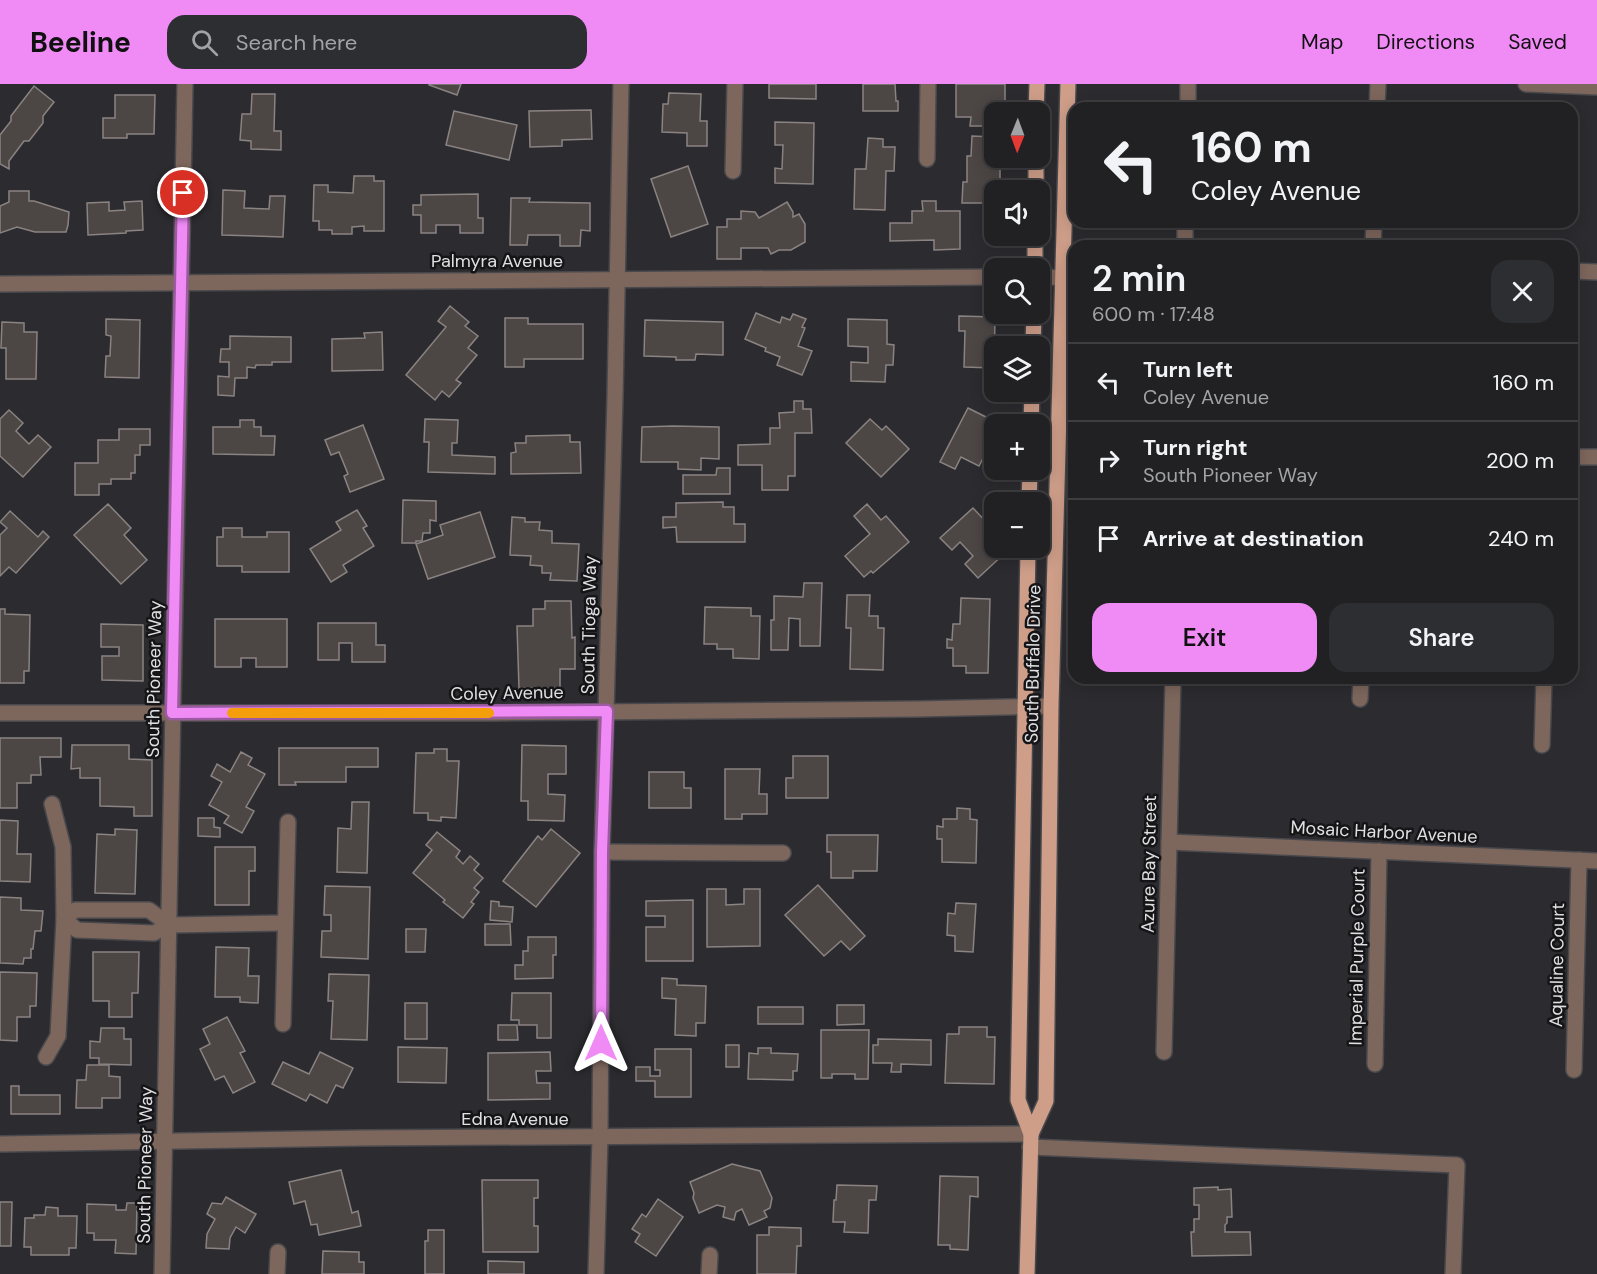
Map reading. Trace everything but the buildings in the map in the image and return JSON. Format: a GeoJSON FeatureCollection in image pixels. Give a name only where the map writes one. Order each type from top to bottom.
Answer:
{"type":"FeatureCollection","features":[{"type":"Feature","properties":{"kind":"main road"},"geometry":{"type":"LineString","coordinates":[[1036,102],[1037,84]]}},
{"type":"Feature","properties":{"kind":"main road","name":"South Buffalo Drive"},"geometry":{"type":"LineString","coordinates":[[1068,84],[1068,102]]}},
{"type":"Feature","properties":{"kind":"main road","name":"South Buffalo Drive"},"geometry":{"type":"LineString","coordinates":[[1027,1274],[1031,1141],[1046,1101],[1051,706],[1068,302]]}},
{"type":"Feature","properties":{"kind":"main road","name":"South Buffalo Drive"},"geometry":{"type":"LineString","coordinates":[[1028,558],[1018,1100],[1031,1141]]}},
{"type":"Feature","properties":{"kind":"street","name":"South Pioneer Way"},"geometry":{"type":"LineString","coordinates":[[162,1274],[184,84]]}},
{"type":"Feature","properties":{"kind":"street","name":"South Tioga Way"},"geometry":{"type":"LineString","coordinates":[[596,1274],[600,1138],[602,852],[621,84]]}},
{"type":"Feature","properties":{"kind":"street"},"geometry":{"type":"LineString","coordinates":[[734,171],[735,84]]}},
{"type":"Feature","properties":{"kind":"street"},"geometry":{"type":"LineString","coordinates":[[927,159],[928,84]]}},
{"type":"Feature","properties":{"kind":"street"},"geometry":{"type":"LineString","coordinates":[[1188,84],[1188,102]]}},
{"type":"Feature","properties":{"kind":"street"},"geometry":{"type":"LineString","coordinates":[[1377,102],[1378,84]]}},
{"type":"Feature","properties":{"kind":"street"},"geometry":{"type":"LineString","coordinates":[[1526,84],[1597,87]]}},
{"type":"Feature","properties":{"kind":"street"},"geometry":{"type":"LineString","coordinates":[[1578,271],[1597,272]]}},
{"type":"Feature","properties":{"kind":"street","name":"Palmyra Avenue"},"geometry":{"type":"LineString","coordinates":[[0,284],[984,277]]}},
{"type":"Feature","properties":{"kind":"street"},"geometry":{"type":"LineString","coordinates":[[1050,277],[1068,278]]}},
{"type":"Feature","properties":{"kind":"street"},"geometry":{"type":"LineString","coordinates":[[1578,456],[1597,458]]}},
{"type":"Feature","properties":{"kind":"street","name":"Azure Bay Street"},"geometry":{"type":"LineString","coordinates":[[1164,1052],[1173,684]]}},
{"type":"Feature","properties":{"kind":"street"},"geometry":{"type":"LineString","coordinates":[[1360,699],[1361,684]]}},
{"type":"Feature","properties":{"kind":"street"},"geometry":{"type":"LineString","coordinates":[[1542,745],[1544,684]]}},
{"type":"Feature","properties":{"kind":"street","name":"Coley Avenue"},"geometry":{"type":"LineString","coordinates":[[0,713],[607,711],[1051,706]]}},
{"type":"Feature","properties":{"kind":"street"},"geometry":{"type":"LineString","coordinates":[[46,1057],[58,1036],[64,919],[63,847],[52,804]]}},
{"type":"Feature","properties":{"kind":"street"},"geometry":{"type":"LineString","coordinates":[[283,1024],[288,822]]}},
{"type":"Feature","properties":{"kind":"street","name":"Mosaic Harbor Avenue"},"geometry":{"type":"LineString","coordinates":[[1169,842],[1597,861]]}},
{"type":"Feature","properties":{"kind":"street","name":"Imperial Purple Court"},"geometry":{"type":"LineString","coordinates":[[1375,1064],[1379,851]]}},
{"type":"Feature","properties":{"kind":"street"},"geometry":{"type":"LineString","coordinates":[[602,852],[783,853]]}},
{"type":"Feature","properties":{"kind":"street","name":"Aqualine Court"},"geometry":{"type":"LineString","coordinates":[[1574,1070],[1579,860]]}},
{"type":"Feature","properties":{"kind":"street"},"geometry":{"type":"LineString","coordinates":[[64,919],[75,910],[149,910],[169,925]]}},
{"type":"Feature","properties":{"kind":"street"},"geometry":{"type":"LineString","coordinates":[[120,910],[121,931]]}},
{"type":"Feature","properties":{"kind":"street"},"geometry":{"type":"LineString","coordinates":[[64,919],[77,930],[154,933],[169,925],[285,923]]}},
{"type":"Feature","properties":{"kind":"street","name":"Edna Avenue"},"geometry":{"type":"LineString","coordinates":[[0,1144],[600,1138],[1031,1141],[1457,1165],[1453,1274]]}},
{"type":"Feature","properties":{"kind":"street"},"geometry":{"type":"LineString","coordinates":[[277,1274],[278,1252]]}},
{"type":"Feature","properties":{"kind":"street"},"geometry":{"type":"LineString","coordinates":[[709,1274],[710,1255]]}},
{"type":"Feature","properties":{"kind":"slow traffic"},"geometry":{"type":"LineString","coordinates":[[232,713],[489,713]]}},
{"type":"Feature","properties":{"kind":"route"},"geometry":{"type":"LineString","coordinates":[[183,193],[172,713],[607,711],[602,852],[601,1043]]}}]}
